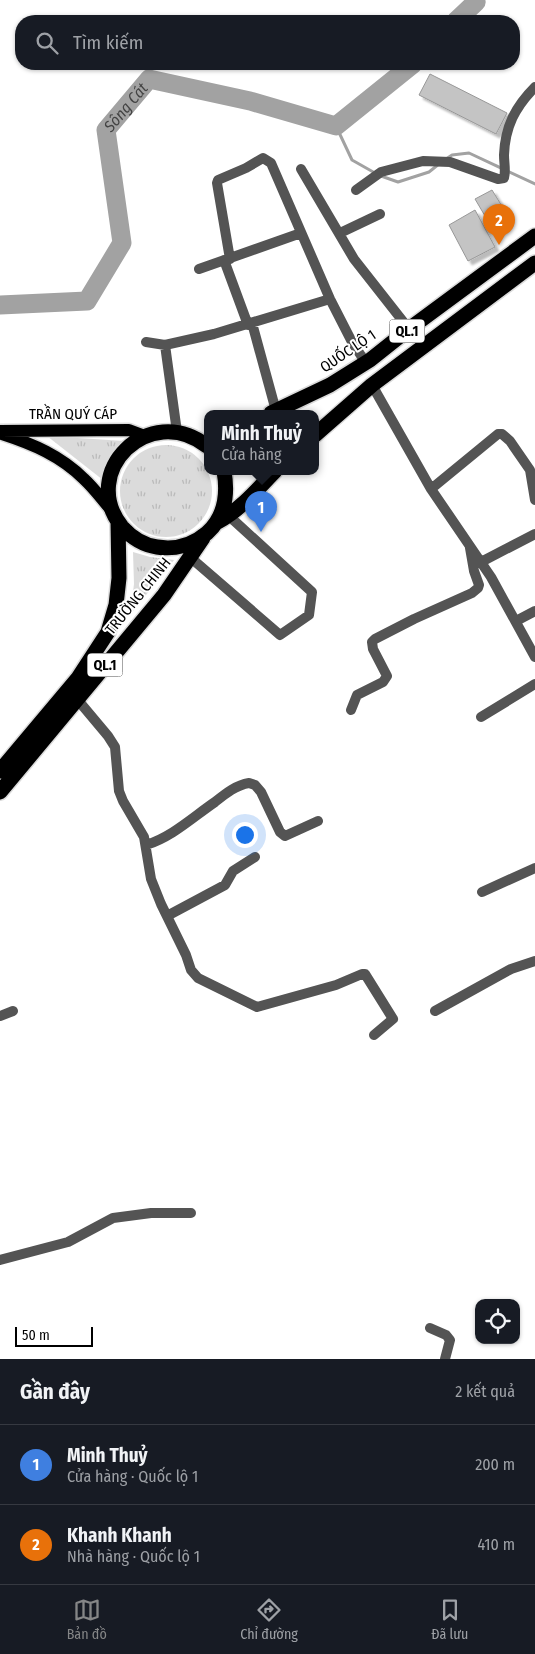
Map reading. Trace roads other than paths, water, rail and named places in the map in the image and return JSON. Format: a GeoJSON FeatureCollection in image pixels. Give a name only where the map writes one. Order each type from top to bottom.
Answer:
{"type":"FeatureCollection","features":[{"type":"Feature","properties":{"kind":"highway","name":"QUỐC LỘ 1"},"geometry":{"type":"LineString","coordinates":[[278,410],[330,385],[366,363],[535,236]]}},
{"type":"Feature","properties":{"kind":"highway","name":"QL.1"},"geometry":{"type":"LineString","coordinates":[[319,432],[372,385],[535,263]]}},
{"type":"Feature","properties":{"kind":"highway","name":"QL.1"},"geometry":{"type":"LineString","coordinates":[[204,430],[182,433],[161,432],[145,436],[126,449],[113,468],[109,490],[116,517],[133,538],[153,547],[164,548],[186,545],[205,535],[222,519],[244,503],[271,475]]}},
{"type":"Feature","properties":{"kind":"highway"},"geometry":{"type":"LineString","coordinates":[[182,433],[204,444]]}},
{"type":"Feature","properties":{"kind":"highway","name":"QL.1"},"geometry":{"type":"LineString","coordinates":[[222,519],[226,498],[225,475]]}},
{"type":"Feature","properties":{"kind":"highway","name":"TRƯỜNG CHINH"},"geometry":{"type":"LineString","coordinates":[[0,771],[78,678],[108,632],[116,605],[119,578],[116,517]]}},
{"type":"Feature","properties":{"kind":"highway","name":"TRƯỜNG CHINH"},"geometry":{"type":"LineString","coordinates":[[0,792],[164,596],[205,535]]}},
{"type":"Feature","properties":{"kind":"main road","name":"TRẦN QUÝ CÁP"},"geometry":{"type":"LineString","coordinates":[[0,432],[129,430],[145,436]]}},
{"type":"Feature","properties":{"kind":"main road","name":"TRẦN QUÝ CÁP"},"geometry":{"type":"LineString","coordinates":[[0,432],[36,446],[56,457],[84,479],[116,517]]}},
{"type":"Feature","properties":{"kind":"street"},"geometry":{"type":"LineString","coordinates":[[356,190],[381,172],[414,162],[450,162],[498,179],[504,178],[504,154],[509,124],[522,100],[535,88]]}},
{"type":"Feature","properties":{"kind":"street"},"geometry":{"type":"LineString","coordinates":[[273,410],[250,324],[227,260],[218,180],[246,168],[263,158],[271,163],[330,299],[352,342],[366,363]]}},
{"type":"Feature","properties":{"kind":"street"},"geometry":{"type":"LineString","coordinates":[[300,169],[354,259],[409,329]]}},
{"type":"Feature","properties":{"kind":"street"},"geometry":{"type":"LineString","coordinates":[[340,233],[380,214]]}},
{"type":"Feature","properties":{"kind":"street"},"geometry":{"type":"LineString","coordinates":[[199,269],[300,233]]}},
{"type":"Feature","properties":{"kind":"street"},"geometry":{"type":"LineString","coordinates":[[146,342],[164,344],[214,334],[330,299]]}},
{"type":"Feature","properties":{"kind":"street"},"geometry":{"type":"LineString","coordinates":[[164,344],[182,433]]}},
{"type":"Feature","properties":{"kind":"street"},"geometry":{"type":"LineString","coordinates":[[372,385],[431,489],[481,562],[535,657]]}},
{"type":"Feature","properties":{"kind":"street"},"geometry":{"type":"LineString","coordinates":[[431,489],[498,434],[502,434],[530,470],[535,500]]}},
{"type":"Feature","properties":{"kind":"street"},"geometry":{"type":"LineString","coordinates":[[191,558],[280,635],[309,615],[312,592],[222,519]]}},
{"type":"Feature","properties":{"kind":"street"},"geometry":{"type":"LineString","coordinates":[[481,562],[535,534]]}},
{"type":"Feature","properties":{"kind":"street"},"geometry":{"type":"LineString","coordinates":[[351,710],[357,695],[383,682],[387,676],[373,649],[372,642],[375,639],[472,593],[478,588],[479,585],[474,571],[470,546]]}},
{"type":"Feature","properties":{"kind":"street"},"geometry":{"type":"LineString","coordinates":[[516,621],[535,611]]}},
{"type":"Feature","properties":{"kind":"street"},"geometry":{"type":"LineString","coordinates":[[481,717],[535,684]]}},
{"type":"Feature","properties":{"kind":"street"},"geometry":{"type":"LineString","coordinates":[[77,699],[115,747],[119,791],[144,837],[151,879],[194,974],[254,1007],[336,985],[365,974],[393,1019],[374,1035]]}},
{"type":"Feature","properties":{"kind":"street"},"geometry":{"type":"LineString","coordinates":[[146,844],[160,840],[220,797],[235,788],[249,783],[258,787],[280,832],[286,836],[318,821]]}},
{"type":"Feature","properties":{"kind":"street"},"geometry":{"type":"LineString","coordinates":[[167,916],[225,885],[233,871],[255,857]]}},
{"type":"Feature","properties":{"kind":"street"},"geometry":{"type":"LineString","coordinates":[[482,892],[535,868]]}},
{"type":"Feature","properties":{"kind":"street"},"geometry":{"type":"LineString","coordinates":[[435,1011],[511,969],[535,960]]}},
{"type":"Feature","properties":{"kind":"street"},"geometry":{"type":"LineString","coordinates":[[0,1016],[14,1011]]}},
{"type":"Feature","properties":{"kind":"street"},"geometry":{"type":"LineString","coordinates":[[0,1260],[68,1242],[113,1218],[191,1212]]}},
{"type":"Feature","properties":{"kind":"street"},"geometry":{"type":"LineString","coordinates":[[430,1328],[446,1335],[450,1340],[450,1346],[445,1359]]}},
{"type":"Feature","properties":{"kind":"waterway","name":"Sông Cát"},"geometry":{"type":"LineString","coordinates":[[462,15],[476,2],[475,0]]}},
{"type":"Feature","properties":{"kind":"waterway","name":"Sông Cát"},"geometry":{"type":"LineString","coordinates":[[0,305],[87,301],[122,243],[106,130],[149,79],[250,101],[336,126],[406,70]]}},
{"type":"Feature","properties":{"kind":"waterway"},"geometry":{"type":"LineString","coordinates":[[336,126],[352,160],[375,173]]}},
{"type":"Feature","properties":{"kind":"waterway"},"geometry":{"type":"LineString","coordinates":[[446,159],[452,155],[469,153],[535,184]]}},
{"type":"Feature","properties":{"kind":"waterway"},"geometry":{"type":"LineString","coordinates":[[381,176],[398,182],[429,172],[439,164]]}},
{"type":"Feature","properties":{"kind":"place","name":"Khanh Khanh"},"geometry":{"type":"Point","coordinates":[499,245]}},
{"type":"Feature","properties":{"kind":"place","name":"Minh Thuỷ"},"geometry":{"type":"Point","coordinates":[261,532]}}]}
